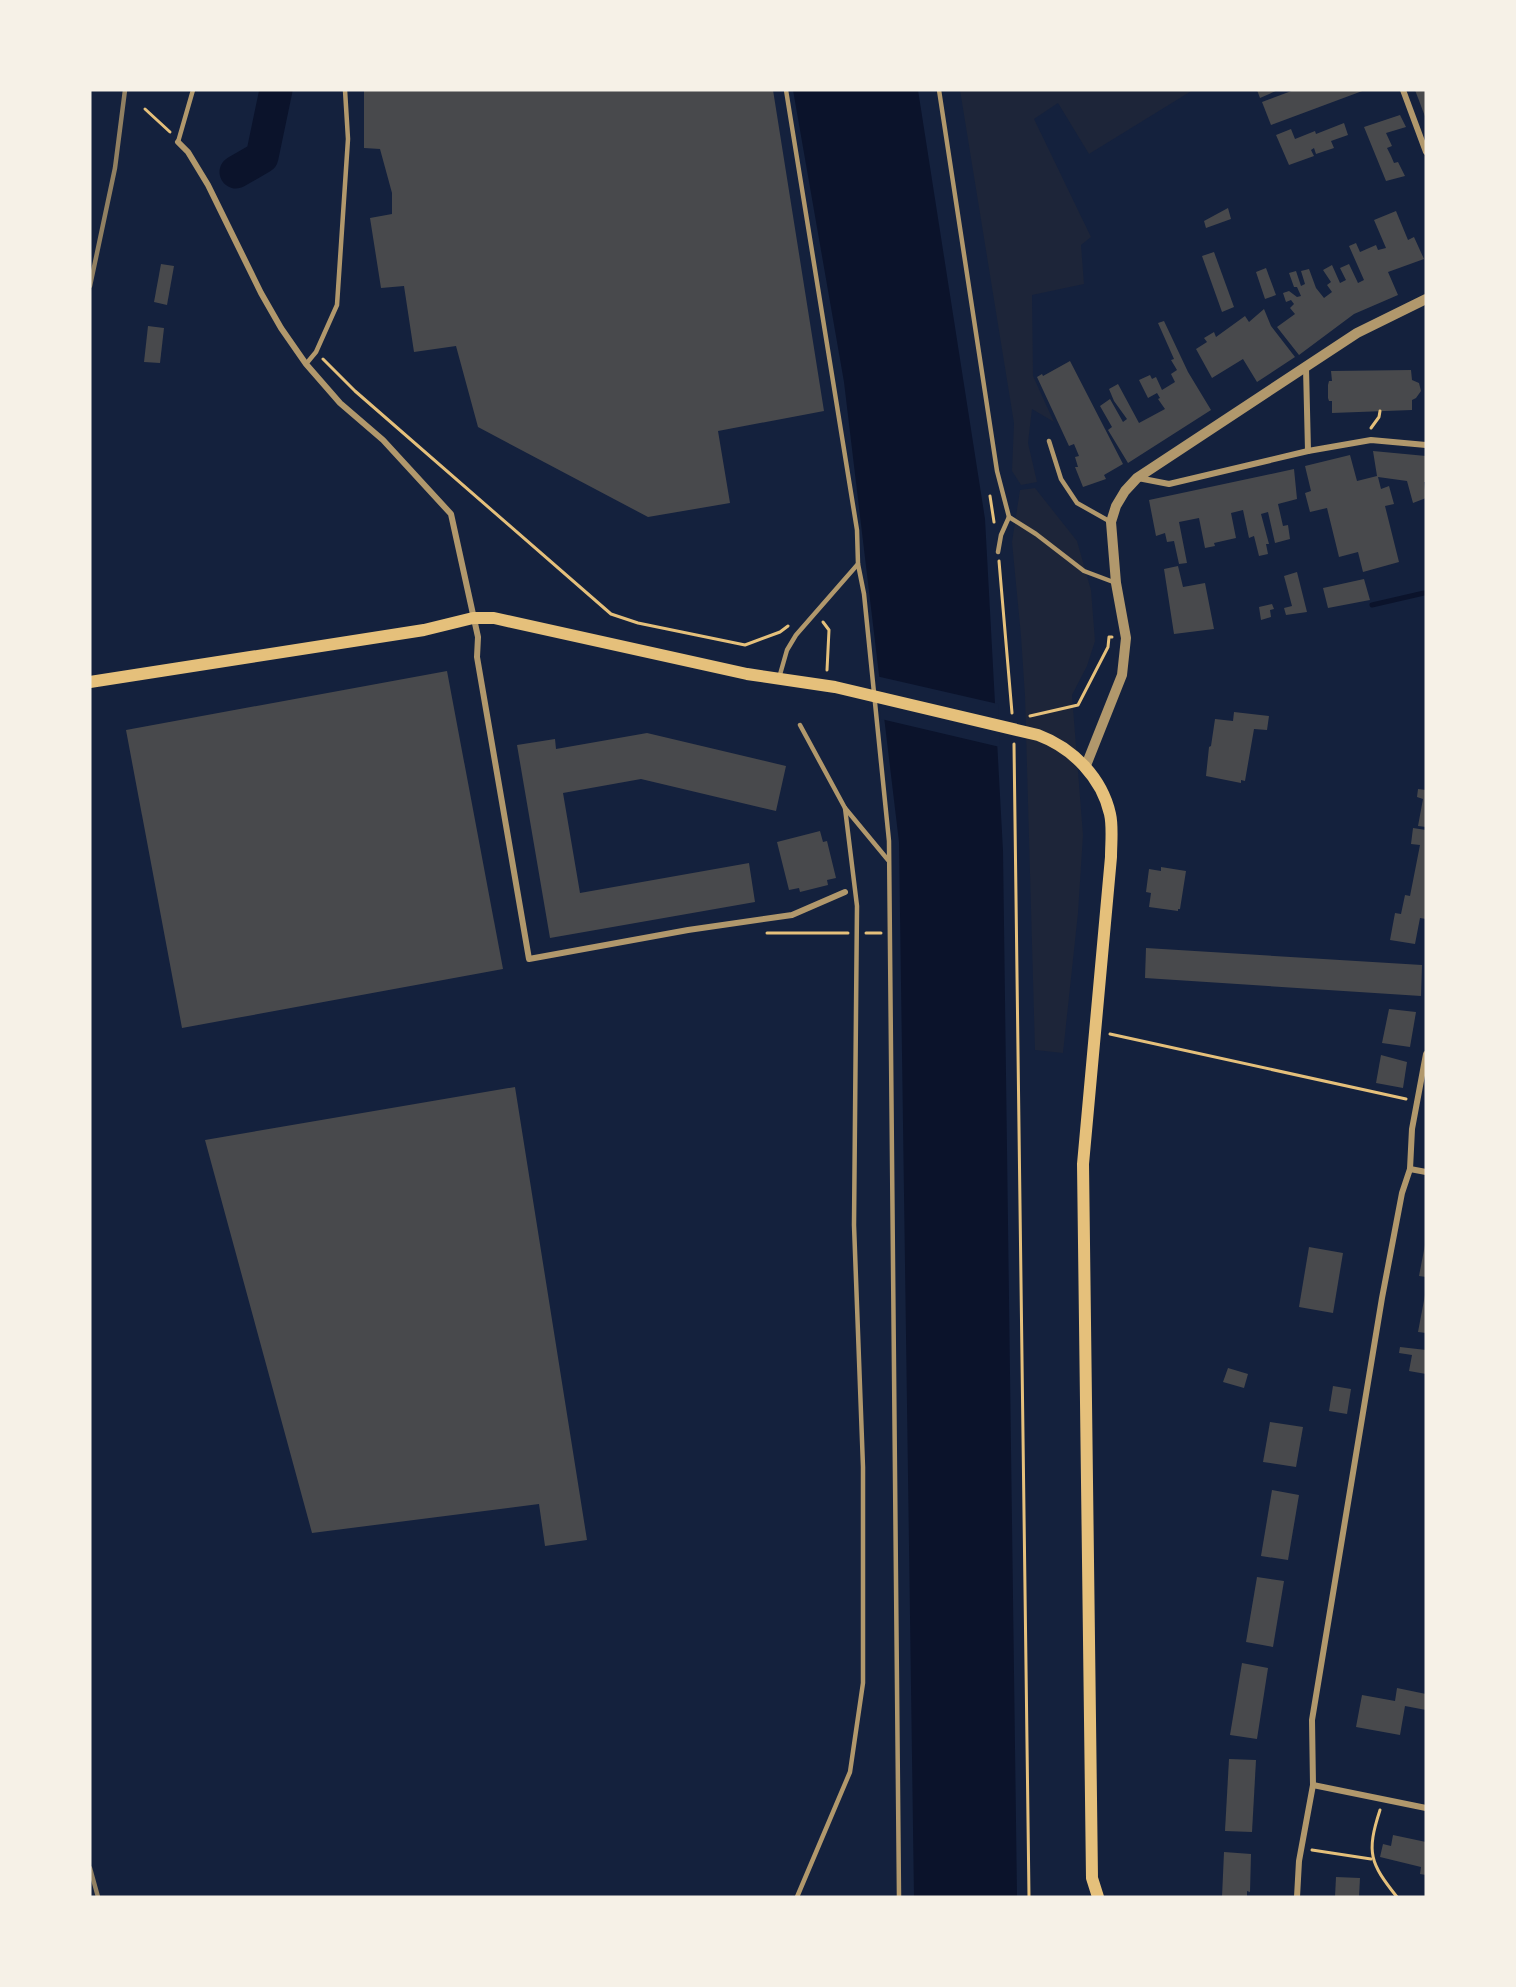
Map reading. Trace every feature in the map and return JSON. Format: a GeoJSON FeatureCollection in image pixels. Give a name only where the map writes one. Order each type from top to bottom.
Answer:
{"type":"FeatureCollection","features":[{"type":"Feature","properties":{"kind":"main road"},"geometry":{"type":"LineString","coordinates":[[90,682],[413,632],[473,618],[494,618],[747,674],[836,687],[1038,735],[1054,742],[1076,757],[1101,787],[1111,816],[1111,856],[1083,1164],[1092,1878],[1098,1897]]}},
{"type":"Feature","properties":{"kind":"street"},"geometry":{"type":"LineString","coordinates":[[1403,90],[1426,152]]}},
{"type":"Feature","properties":{"kind":"street"},"geometry":{"type":"LineString","coordinates":[[178,141],[188,152],[208,184],[261,293],[281,328],[306,364],[340,403],[383,440],[451,514],[478,637],[477,657],[529,959],[643,938],[792,915],[845,892]]}},
{"type":"Feature","properties":{"kind":"street"},"geometry":{"type":"LineString","coordinates":[[1085,768],[1122,675],[1126,638],[1116,584],[1111,522],[1116,506],[1125,491],[1137,478],[1357,333],[1426,299]]}},
{"type":"Feature","properties":{"kind":"street"},"geometry":{"type":"LineString","coordinates":[[1306,368],[1308,451]]}},
{"type":"Feature","properties":{"kind":"street"},"geometry":{"type":"LineString","coordinates":[[1137,478],[1169,484],[1308,451],[1371,440],[1426,446]]}},
{"type":"Feature","properties":{"kind":"street"},"geometry":{"type":"LineString","coordinates":[[1297,1897],[1301,1848],[1313,1785],[1312,1720],[1382,1298],[1402,1193],[1410,1169],[1412,1129],[1426,1054]]}},
{"type":"Feature","properties":{"kind":"street"},"geometry":{"type":"LineString","coordinates":[[1410,1169],[1426,1172]]}},
{"type":"Feature","properties":{"kind":"street"},"geometry":{"type":"LineString","coordinates":[[1313,1785],[1426,1808]]}},
{"type":"Feature","properties":{"kind":"lane"},"geometry":{"type":"LineString","coordinates":[[178,141],[194,90]]}},
{"type":"Feature","properties":{"kind":"lane"},"geometry":{"type":"LineString","coordinates":[[306,364],[316,352],[337,306],[348,139],[345,90]]}},
{"type":"Feature","properties":{"kind":"lane"},"geometry":{"type":"LineString","coordinates":[[786,90],[857,530],[858,564],[866,617],[889,841],[899,1897]]}},
{"type":"Feature","properties":{"kind":"lane"},"geometry":{"type":"LineString","coordinates":[[939,90],[997,471],[1009,517],[1000,535],[998,552]]}},
{"type":"Feature","properties":{"kind":"lane"},"geometry":{"type":"LineString","coordinates":[[1049,441],[1061,479],[1077,503],[1111,522]]}},
{"type":"Feature","properties":{"kind":"lane"},"geometry":{"type":"LineString","coordinates":[[1009,517],[1036,534],[1084,571],[1116,584]]}},
{"type":"Feature","properties":{"kind":"lane"},"geometry":{"type":"LineString","coordinates":[[779,678],[787,650],[814,613],[858,564]]}},
{"type":"Feature","properties":{"kind":"lane"},"geometry":{"type":"LineString","coordinates":[[800,725],[845,808],[889,861]]}},
{"type":"Feature","properties":{"kind":"lane"},"geometry":{"type":"LineString","coordinates":[[797,1897],[850,1772],[863,1683],[863,1467],[854,1225],[857,906],[845,808]]}},
{"type":"Feature","properties":{"kind":"path"},"geometry":{"type":"LineString","coordinates":[[145,109],[161,122],[178,141]]}},
{"type":"Feature","properties":{"kind":"path"},"geometry":{"type":"LineString","coordinates":[[316,352],[355,391],[611,614],[638,623],[745,645],[780,632],[794,620],[814,613],[829,630],[827,670],[836,673]]}},
{"type":"Feature","properties":{"kind":"path"},"geometry":{"type":"LineString","coordinates":[[1371,440],[1370,429],[1379,417],[1380,411]]}},
{"type":"Feature","properties":{"kind":"path"},"geometry":{"type":"LineString","coordinates":[[998,552],[1012,719]]}},
{"type":"Feature","properties":{"kind":"path"},"geometry":{"type":"LineString","coordinates":[[1030,716],[1078,705],[1108,647],[1108,637],[1126,638]]}},
{"type":"Feature","properties":{"kind":"path"},"geometry":{"type":"LineString","coordinates":[[1014,743],[1029,1897]]}},
{"type":"Feature","properties":{"kind":"path"},"geometry":{"type":"LineString","coordinates":[[759,919],[760,932],[891,933]]}},
{"type":"Feature","properties":{"kind":"path"},"geometry":{"type":"LineString","coordinates":[[1094,1031],[1416,1102]]}},
{"type":"Feature","properties":{"kind":"path"},"geometry":{"type":"LineString","coordinates":[[1383,1800],[1375,1826],[1372,1859],[1380,1876],[1397,1897]]}},
{"type":"Feature","properties":{"kind":"path"},"geometry":{"type":"LineString","coordinates":[[1301,1848],[1372,1859]]}},
{"type":"Feature","properties":{"kind":"shaded area"},"geometry":{"type":"Polygon","coordinates":[[[793,90],[918,90],[985,519],[1003,851],[1017,1897],[914,1897],[899,842],[844,382],[793,90]]]}},
{"type":"Feature","properties":{"kind":"shaded area"},"geometry":{"type":"Polygon","coordinates":[[[960,90],[1193,90],[1089,154],[1058,103],[1034,119],[1091,237],[1081,245],[1084,284],[1032,295],[1033,376],[1054,422],[1032,409],[1028,443],[1037,482],[1021,485],[1012,471],[1014,423],[960,90]]]}},
{"type":"Feature","properties":{"kind":"shaded area"},"geometry":{"type":"Polygon","coordinates":[[[1035,488],[1077,541],[1091,590],[1095,641],[1087,666],[1072,695],[1083,835],[1078,913],[1063,1053],[1035,1050],[1025,696],[1012,542],[1020,490],[1035,488]]]}},
{"type":"Feature","properties":{"kind":"pier"},"geometry":{"type":"Polygon","coordinates":[[[876,676],[998,704],[1000,747],[881,719],[876,676]]]}},
{"type":"Feature","properties":{"kind":"building"},"geometry":{"type":"Polygon","coordinates":[[[364,90],[773,90],[824,411],[718,431],[730,503],[648,517],[478,427],[456,346],[414,352],[404,286],[381,288],[370,218],[392,214],[392,193],[380,149],[364,148],[364,90]]]}},
{"type":"Feature","properties":{"kind":"building"},"geometry":{"type":"Polygon","coordinates":[[[1257,90],[1278,90],[1260,98],[1257,90]]]}},
{"type":"Feature","properties":{"kind":"building"},"geometry":{"type":"Polygon","coordinates":[[[1294,90],[1365,90],[1271,125],[1262,102],[1294,90]]]}},
{"type":"Feature","properties":{"kind":"building"},"geometry":{"type":"Polygon","coordinates":[[[1415,90],[1426,90],[1426,119],[1415,90]]]}},
{"type":"Feature","properties":{"kind":"building"},"geometry":{"type":"Polygon","coordinates":[[[1400,115],[1406,127],[1386,133],[1392,146],[1387,148],[1394,163],[1398,162],[1405,176],[1386,181],[1364,127],[1400,115]]]}},
{"type":"Feature","properties":{"kind":"building"},"geometry":{"type":"Polygon","coordinates":[[[1344,123],[1348,135],[1331,141],[1334,148],[1316,154],[1314,148],[1311,150],[1314,156],[1289,165],[1276,135],[1291,129],[1295,139],[1344,123]]]}},
{"type":"Feature","properties":{"kind":"building"},"geometry":{"type":"Polygon","coordinates":[[[1228,208],[1231,219],[1206,228],[1204,221],[1228,208]]]}},
{"type":"Feature","properties":{"kind":"building"},"geometry":{"type":"Polygon","coordinates":[[[1396,211],[1408,240],[1414,237],[1424,259],[1388,272],[1398,295],[1354,314],[1299,355],[1277,327],[1295,314],[1290,308],[1294,304],[1291,300],[1286,302],[1283,293],[1289,291],[1297,297],[1301,296],[1297,287],[1294,287],[1289,273],[1296,271],[1301,286],[1305,284],[1301,271],[1309,269],[1316,288],[1324,298],[1332,292],[1327,285],[1331,282],[1323,270],[1332,265],[1340,283],[1346,280],[1340,268],[1349,264],[1358,283],[1364,280],[1349,246],[1356,243],[1360,252],[1376,245],[1378,250],[1386,248],[1374,220],[1396,211]]]}},
{"type":"Feature","properties":{"kind":"building"},"geometry":{"type":"Polygon","coordinates":[[[1214,252],[1234,307],[1222,312],[1202,256],[1214,252]]]}},
{"type":"Feature","properties":{"kind":"building"},"geometry":{"type":"Polygon","coordinates":[[[161,264],[174,266],[167,305],[154,302],[161,264]]]}},
{"type":"Feature","properties":{"kind":"building"},"geometry":{"type":"Polygon","coordinates":[[[1266,268],[1276,295],[1265,299],[1256,272],[1266,268]]]}},
{"type":"Feature","properties":{"kind":"building"},"geometry":{"type":"Polygon","coordinates":[[[1264,309],[1271,326],[1295,357],[1257,382],[1243,359],[1212,378],[1196,349],[1207,342],[1204,338],[1214,332],[1216,337],[1245,316],[1249,322],[1264,309]]]}},
{"type":"Feature","properties":{"kind":"building"},"geometry":{"type":"Polygon","coordinates":[[[1164,321],[1188,372],[1211,410],[1128,463],[1108,430],[1112,427],[1100,406],[1110,399],[1123,422],[1127,419],[1114,401],[1109,389],[1118,384],[1139,423],[1165,409],[1157,393],[1148,398],[1139,380],[1150,375],[1152,379],[1156,377],[1162,390],[1175,382],[1171,374],[1177,370],[1171,360],[1174,359],[1158,323],[1164,321]]]}},
{"type":"Feature","properties":{"kind":"building"},"geometry":{"type":"Polygon","coordinates":[[[148,326],[164,328],[160,363],[144,362],[148,326]]]}},
{"type":"Feature","properties":{"kind":"building"},"geometry":{"type":"Polygon","coordinates":[[[1070,361],[1123,464],[1104,475],[1106,479],[1083,487],[1075,467],[1078,467],[1075,457],[1079,456],[1074,444],[1069,446],[1037,377],[1070,361]]]}},
{"type":"Feature","properties":{"kind":"building"},"geometry":{"type":"Polygon","coordinates":[[[1411,370],[1412,380],[1419,383],[1421,391],[1412,400],[1412,410],[1332,413],[1332,401],[1328,398],[1328,385],[1329,381],[1332,381],[1331,371],[1411,370]]]}},
{"type":"Feature","properties":{"kind":"building"},"geometry":{"type":"Polygon","coordinates":[[[1373,451],[1426,456],[1426,482],[1424,482],[1426,498],[1413,503],[1407,481],[1378,477],[1381,489],[1389,486],[1394,504],[1385,506],[1399,562],[1363,572],[1358,552],[1339,557],[1327,508],[1310,512],[1305,493],[1311,491],[1305,466],[1350,455],[1357,481],[1377,476],[1373,451]]]}},
{"type":"Feature","properties":{"kind":"building"},"geometry":{"type":"Polygon","coordinates":[[[1294,469],[1297,499],[1278,504],[1283,526],[1288,525],[1290,539],[1275,543],[1268,512],[1261,514],[1269,544],[1266,544],[1268,554],[1259,556],[1254,536],[1249,538],[1243,510],[1231,513],[1236,538],[1214,543],[1215,546],[1205,548],[1199,518],[1179,522],[1187,563],[1179,564],[1174,541],[1167,542],[1165,533],[1156,536],[1149,500],[1294,469]]]}},
{"type":"Feature","properties":{"kind":"building"},"geometry":{"type":"Polygon","coordinates":[[[1178,566],[1183,587],[1205,583],[1214,629],[1174,634],[1164,569],[1178,566]]]}},
{"type":"Feature","properties":{"kind":"building"},"geometry":{"type":"Polygon","coordinates":[[[1297,572],[1307,612],[1286,615],[1284,608],[1292,606],[1284,576],[1297,572]]]}},
{"type":"Feature","properties":{"kind":"building"},"geometry":{"type":"Polygon","coordinates":[[[1364,579],[1370,600],[1328,608],[1323,588],[1364,579]]]}},
{"type":"Feature","properties":{"kind":"building"},"geometry":{"type":"Polygon","coordinates":[[[1272,604],[1274,609],[1270,610],[1271,617],[1261,620],[1259,607],[1272,604]]]}},
{"type":"Feature","properties":{"kind":"building"},"geometry":{"type":"Polygon","coordinates":[[[447,671],[503,969],[182,1028],[126,730],[447,671]]]}},
{"type":"Feature","properties":{"kind":"building"},"geometry":{"type":"Polygon","coordinates":[[[1234,712],[1269,716],[1267,730],[1254,729],[1245,781],[1241,780],[1241,783],[1206,776],[1215,719],[1233,721],[1234,712]]]}},
{"type":"Feature","properties":{"kind":"building"},"geometry":{"type":"Polygon","coordinates":[[[647,733],[786,766],[776,811],[641,779],[563,793],[580,893],[749,863],[755,902],[550,938],[517,745],[555,739],[556,749],[647,733]]]}},
{"type":"Feature","properties":{"kind":"building"},"geometry":{"type":"Polygon","coordinates":[[[1418,789],[1426,790],[1426,827],[1418,826],[1423,799],[1417,797],[1418,789]]]}},
{"type":"Feature","properties":{"kind":"building"},"geometry":{"type":"Polygon","coordinates":[[[1413,828],[1426,830],[1426,919],[1420,918],[1415,944],[1390,940],[1395,913],[1401,914],[1405,895],[1410,896],[1420,845],[1411,844],[1413,828]]]}},
{"type":"Feature","properties":{"kind":"building"},"geometry":{"type":"Polygon","coordinates":[[[820,831],[823,842],[827,841],[836,878],[827,880],[828,885],[800,892],[799,888],[789,890],[777,842],[820,831]]]}},
{"type":"Feature","properties":{"kind":"building"},"geometry":{"type":"Polygon","coordinates":[[[1161,867],[1186,871],[1178,911],[1149,907],[1151,893],[1146,892],[1149,869],[1161,871],[1161,867]]]}},
{"type":"Feature","properties":{"kind":"building"},"geometry":{"type":"Polygon","coordinates":[[[1146,948],[1422,965],[1421,996],[1145,978],[1146,948]]]}},
{"type":"Feature","properties":{"kind":"building"},"geometry":{"type":"Polygon","coordinates":[[[1389,1009],[1416,1012],[1410,1047],[1382,1043],[1389,1009]]]}},
{"type":"Feature","properties":{"kind":"building"},"geometry":{"type":"Polygon","coordinates":[[[1381,1055],[1407,1062],[1403,1088],[1376,1083],[1381,1055]]]}},
{"type":"Feature","properties":{"kind":"building"},"geometry":{"type":"Polygon","coordinates":[[[515,1087],[587,1540],[545,1546],[539,1504],[312,1533],[205,1140],[515,1087]]]}},
{"type":"Feature","properties":{"kind":"building"},"geometry":{"type":"Polygon","coordinates":[[[1426,1245],[1426,1277],[1419,1276],[1426,1245]]]}},
{"type":"Feature","properties":{"kind":"building"},"geometry":{"type":"Polygon","coordinates":[[[1309,1247],[1343,1253],[1333,1313],[1299,1307],[1309,1247]]]}},
{"type":"Feature","properties":{"kind":"building"},"geometry":{"type":"Polygon","coordinates":[[[1426,1295],[1426,1333],[1418,1332],[1426,1295]]]}},
{"type":"Feature","properties":{"kind":"building"},"geometry":{"type":"Polygon","coordinates":[[[1400,1347],[1426,1350],[1426,1374],[1409,1371],[1412,1355],[1399,1353],[1400,1347]]]}},
{"type":"Feature","properties":{"kind":"building"},"geometry":{"type":"Polygon","coordinates":[[[1228,1368],[1248,1374],[1244,1388],[1223,1382],[1228,1368]]]}},
{"type":"Feature","properties":{"kind":"building"},"geometry":{"type":"Polygon","coordinates":[[[1333,1386],[1351,1389],[1347,1414],[1329,1411],[1333,1386]]]}},
{"type":"Feature","properties":{"kind":"building"},"geometry":{"type":"Polygon","coordinates":[[[1270,1422],[1303,1427],[1296,1467],[1263,1462],[1270,1422]]]}},
{"type":"Feature","properties":{"kind":"building"},"geometry":{"type":"Polygon","coordinates":[[[1272,1490],[1299,1495],[1288,1560],[1261,1556],[1272,1490]]]}},
{"type":"Feature","properties":{"kind":"building"},"geometry":{"type":"Polygon","coordinates":[[[1257,1577],[1284,1581],[1273,1647],[1246,1642],[1257,1577]]]}},
{"type":"Feature","properties":{"kind":"building"},"geometry":{"type":"Polygon","coordinates":[[[1242,1663],[1268,1668],[1257,1739],[1230,1735],[1242,1663]]]}},
{"type":"Feature","properties":{"kind":"building"},"geometry":{"type":"Polygon","coordinates":[[[1397,1688],[1426,1694],[1426,1710],[1405,1706],[1400,1735],[1356,1727],[1362,1695],[1395,1701],[1397,1688]]]}},
{"type":"Feature","properties":{"kind":"building"},"geometry":{"type":"Polygon","coordinates":[[[1229,1759],[1256,1760],[1252,1832],[1225,1831],[1229,1759]]]}},
{"type":"Feature","properties":{"kind":"building"},"geometry":{"type":"Polygon","coordinates":[[[1393,1835],[1426,1842],[1426,1875],[1420,1874],[1421,1867],[1380,1857],[1383,1844],[1391,1846],[1393,1835]]]}},
{"type":"Feature","properties":{"kind":"building"},"geometry":{"type":"Polygon","coordinates":[[[1224,1852],[1251,1854],[1250,1892],[1247,1891],[1247,1897],[1222,1897],[1224,1852]]]}},
{"type":"Feature","properties":{"kind":"building"},"geometry":{"type":"Polygon","coordinates":[[[1336,1877],[1360,1878],[1359,1897],[1335,1897],[1336,1877]]]}},
{"type":"Feature","properties":{"kind":"waterway"},"geometry":{"type":"LineString","coordinates":[[236,172],[262,157],[276,90]]}},
{"type":"Feature","properties":{"kind":"waterway"},"geometry":{"type":"LineString","coordinates":[[1372,605],[1424,593]]}},
{"type":"Feature","properties":{"kind":"railway"},"geometry":{"type":"LineString","coordinates":[[90,286],[115,168],[125,90]]}},
{"type":"Feature","properties":{"kind":"railway"},"geometry":{"type":"LineString","coordinates":[[90,1868],[98,1897]]}}]}
